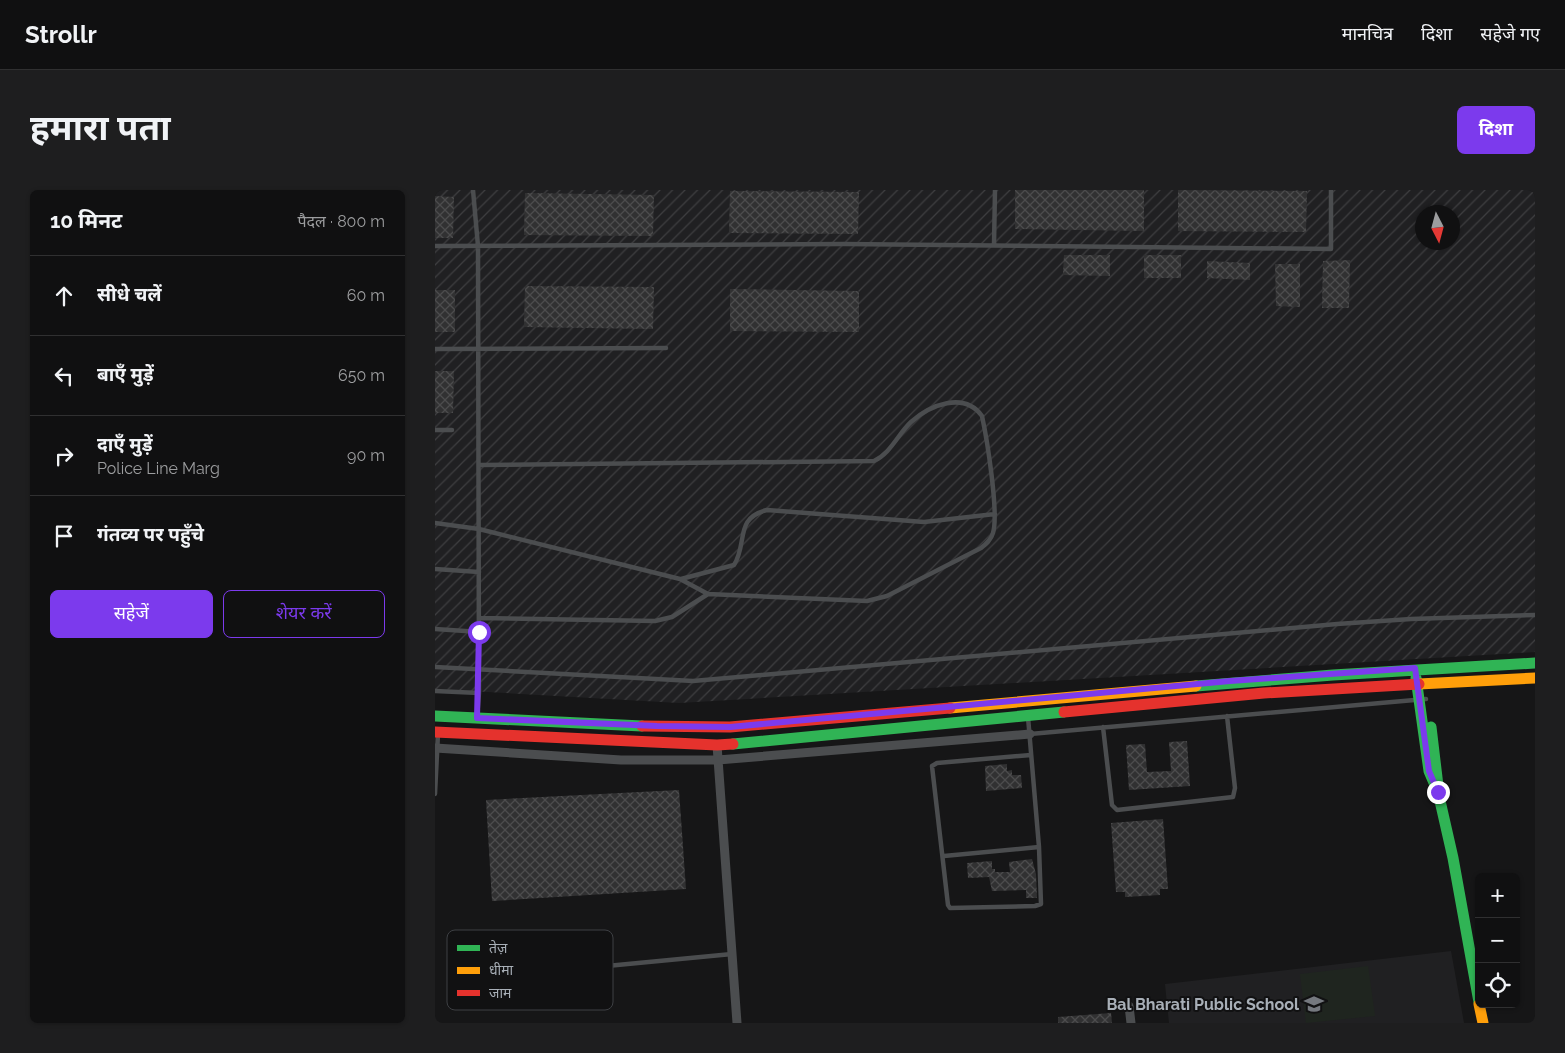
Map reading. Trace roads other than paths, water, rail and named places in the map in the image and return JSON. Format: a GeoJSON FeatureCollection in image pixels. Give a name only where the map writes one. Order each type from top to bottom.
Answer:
{"type":"FeatureCollection","features":[{"type":"Feature","properties":{"kind":"main road"},"geometry":{"type":"LineString","coordinates":[[435,716],[657,726],[730,727],[1230,681],[1419,668],[1535,663]]}},
{"type":"Feature","properties":{"kind":"main road"},"geometry":{"type":"LineString","coordinates":[[1419,668],[1423,699],[1438,770],[1438,792],[1453,858],[1475,981]]}},
{"type":"Feature","properties":{"kind":"main road"},"geometry":{"type":"LineString","coordinates":[[436,732],[717,745],[1264,693],[1535,678]]}},
{"type":"Feature","properties":{"kind":"main road"},"geometry":{"type":"LineString","coordinates":[[1480,1008],[1483,1023]]}},
{"type":"Feature","properties":{"kind":"street"},"geometry":{"type":"LineString","coordinates":[[436,748],[621,760],[718,760],[1030,734]]}},
{"type":"Feature","properties":{"kind":"street"},"geometry":{"type":"LineString","coordinates":[[717,745],[737,1023]]}},
{"type":"Feature","properties":{"kind":"street"},"geometry":{"type":"LineString","coordinates":[[1129,1006],[1131,1023]]}},
{"type":"Feature","properties":{"kind":"lane"},"geometry":{"type":"LineString","coordinates":[[473,190],[478,246],[479,348],[479,693],[477,718]]}},
{"type":"Feature","properties":{"kind":"lane"},"geometry":{"type":"LineString","coordinates":[[995,190],[995,245]]}},
{"type":"Feature","properties":{"kind":"lane"},"geometry":{"type":"LineString","coordinates":[[435,246],[995,245],[1331,249],[1331,190]]}},
{"type":"Feature","properties":{"kind":"lane"},"geometry":{"type":"LineString","coordinates":[[435,349],[666,348]]}},
{"type":"Feature","properties":{"kind":"lane"},"geometry":{"type":"LineString","coordinates":[[435,523],[479,529],[680,579],[707,594],[867,601],[887,596],[981,548],[988,542],[993,533],[995,514],[982,416],[976,407],[955,402],[942,403],[921,414],[910,423],[883,457],[875,462],[479,465]]}},
{"type":"Feature","properties":{"kind":"lane"},"geometry":{"type":"LineString","coordinates":[[435,430],[452,430]]}},
{"type":"Feature","properties":{"kind":"lane"},"geometry":{"type":"LineString","coordinates":[[680,579],[734,565],[738,558],[747,520],[756,513],[767,510],[924,522],[995,514]]}},
{"type":"Feature","properties":{"kind":"lane"},"geometry":{"type":"LineString","coordinates":[[435,569],[479,572]]}},
{"type":"Feature","properties":{"kind":"lane"},"geometry":{"type":"LineString","coordinates":[[479,618],[655,621],[672,617],[707,594]]}},
{"type":"Feature","properties":{"kind":"lane"},"geometry":{"type":"LineString","coordinates":[[435,667],[693,681],[1337,624],[1411,619],[1535,615]]}},
{"type":"Feature","properties":{"kind":"lane"},"geometry":{"type":"LineString","coordinates":[[435,629],[479,632]]}},
{"type":"Feature","properties":{"kind":"lane"},"geometry":{"type":"LineString","coordinates":[[435,691],[479,693]]}},
{"type":"Feature","properties":{"kind":"lane"},"geometry":{"type":"LineString","coordinates":[[1030,734],[1423,699]]}},
{"type":"Feature","properties":{"kind":"lane"},"geometry":{"type":"LineString","coordinates":[[1028,714],[1042,901],[1035,906],[950,908],[948,905],[944,856],[931,770],[934,764],[1031,755]]}},
{"type":"Feature","properties":{"kind":"lane"},"geometry":{"type":"LineString","coordinates":[[1103,727],[1112,805],[1117,810],[1233,797],[1235,788],[1227,716]]}},
{"type":"Feature","properties":{"kind":"lane"},"geometry":{"type":"LineString","coordinates":[[435,794],[436,732]]}},
{"type":"Feature","properties":{"kind":"lane"},"geometry":{"type":"LineString","coordinates":[[944,856],[1039,847]]}},
{"type":"Feature","properties":{"kind":"lane"},"geometry":{"type":"LineString","coordinates":[[613,965],[732,954]]}},
{"type":"Feature","properties":{"kind":"place","name":"Bal Bharati Public School"},"geometry":{"type":"Point","coordinates":[1314,1004]}}]}
